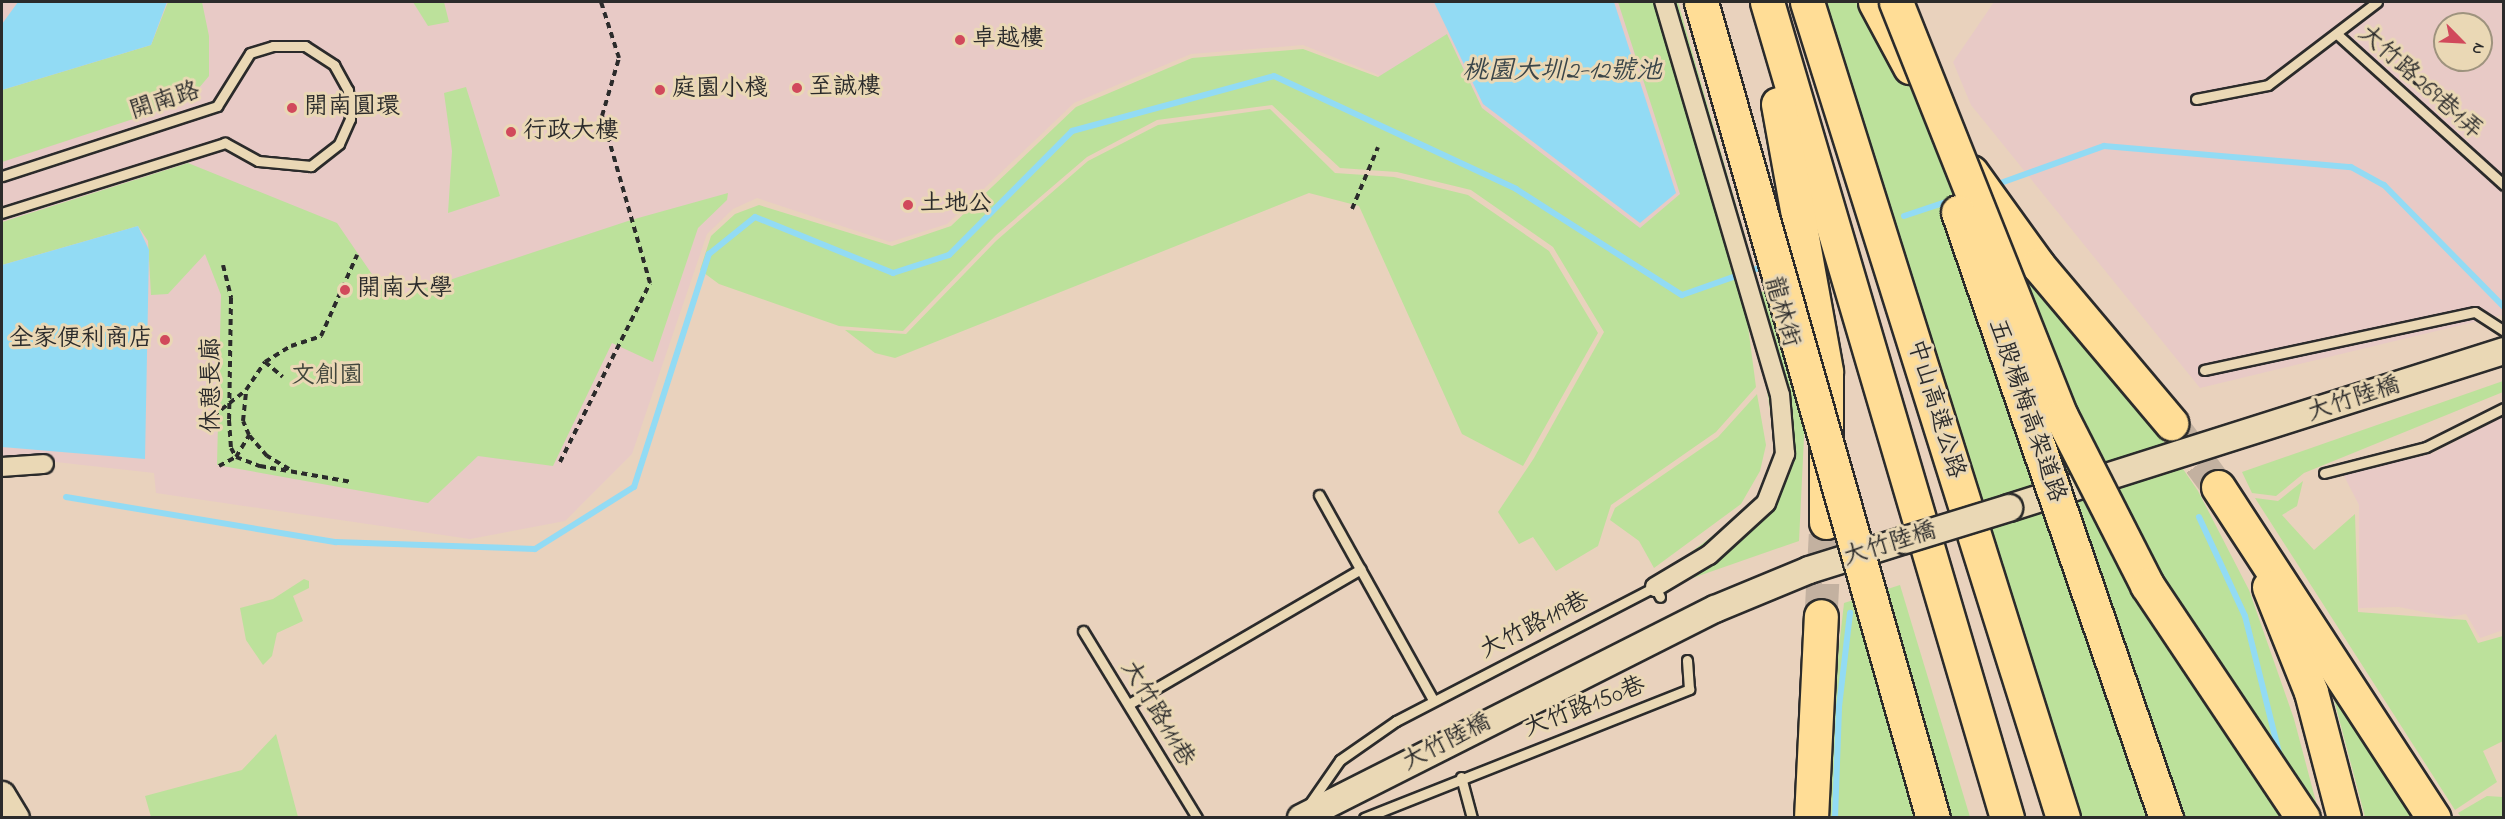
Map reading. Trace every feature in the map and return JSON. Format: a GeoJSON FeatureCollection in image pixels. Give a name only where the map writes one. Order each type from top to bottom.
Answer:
{"type":"FeatureCollection","features":[{"type":"Feature","properties":{"kind":"highway"},"geometry":{"type":"LineString","coordinates":[[1701,2],[1933,818]]}},
{"type":"Feature","properties":{"kind":"highway"},"geometry":{"type":"LineString","coordinates":[[1760,2],[1826,372],[1826,522]]}},
{"type":"Feature","properties":{"kind":"highway","name":"中山高速公路"},"geometry":{"type":"LineString","coordinates":[[1767,2],[2007,818]]}},
{"type":"Feature","properties":{"kind":"highway","name":"中山高速公路"},"geometry":{"type":"LineString","coordinates":[[1807,2],[2063,818]]}},
{"type":"Feature","properties":{"kind":"highway"},"geometry":{"type":"LineString","coordinates":[[1875,2],[1978,184],[2038,266],[2172,423]]}},
{"type":"Feature","properties":{"kind":"highway"},"geometry":{"type":"LineString","coordinates":[[1895,2],[2061,416],[2147,585],[2303,818]]}},
{"type":"Feature","properties":{"kind":"highway","name":"五股楊梅高架道路"},"geometry":{"type":"LineString","coordinates":[[1895,2],[1967,241],[2166,818]]}},
{"type":"Feature","properties":{"kind":"highway"},"geometry":{"type":"LineString","coordinates":[[2218,487],[2434,818]]}},
{"type":"Feature","properties":{"kind":"highway"},"geometry":{"type":"LineString","coordinates":[[2244,524],[2310,692],[2344,818]]}},
{"type":"Feature","properties":{"kind":"highway"},"geometry":{"type":"LineString","coordinates":[[1811,818],[1821,616]]}},
{"type":"Feature","properties":{"kind":"main road","name":"大竹陸橋"},"geometry":{"type":"LineString","coordinates":[[1300,818],[1715,609],[1809,570],[2504,351]]}},
{"type":"Feature","properties":{"kind":"main road"},"geometry":{"type":"LineString","coordinates":[[2,795],[16,818]]}},
{"type":"Feature","properties":{"kind":"street","name":"龍林街"},"geometry":{"type":"LineString","coordinates":[[1657,592],[1709,555],[1766,503],[1785,454],[1780,395],[1664,2]]}},
{"type":"Feature","properties":{"kind":"street"},"geometry":{"type":"LineString","coordinates":[[2,467],[44,464]]}},
{"type":"Feature","properties":{"kind":"lane"},"geometry":{"type":"LineString","coordinates":[[2196,99],[2268,85],[2377,2]]}},
{"type":"Feature","properties":{"kind":"lane","name":"大竹路269巷1弄"},"geometry":{"type":"LineString","coordinates":[[2337,34],[2504,185]]}},
{"type":"Feature","properties":{"kind":"lane","name":"開南路"},"geometry":{"type":"LineString","coordinates":[[2,176],[217,106],[250,54],[273,46],[305,46],[334,65],[348,90],[350,119],[339,144],[311,166],[258,161],[225,143],[2,213]]}},
{"type":"Feature","properties":{"kind":"lane"},"geometry":{"type":"LineString","coordinates":[[2204,370],[2475,312],[2504,331]]}},
{"type":"Feature","properties":{"kind":"lane"},"geometry":{"type":"LineString","coordinates":[[2324,473],[2426,447],[2504,408]]}},
{"type":"Feature","properties":{"kind":"lane"},"geometry":{"type":"LineString","coordinates":[[1319,495],[1433,700]]}},
{"type":"Feature","properties":{"kind":"lane"},"geometry":{"type":"LineString","coordinates":[[1129,704],[1361,569]]}},
{"type":"Feature","properties":{"kind":"lane","name":"大竹路119巷"},"geometry":{"type":"LineString","coordinates":[[1300,818],[1340,760],[1433,700],[1657,592]]}},
{"type":"Feature","properties":{"kind":"lane","name":"大竹路111巷"},"geometry":{"type":"LineString","coordinates":[[1083,631],[1197,818]]}},
{"type":"Feature","properties":{"kind":"lane","name":"大竹路150巷"},"geometry":{"type":"LineString","coordinates":[[1364,818],[1461,777],[1689,689],[1687,660]]}},
{"type":"Feature","properties":{"kind":"lane"},"geometry":{"type":"LineString","coordinates":[[1461,777],[1472,818]]}},
{"type":"Feature","properties":{"kind":"path"},"geometry":{"type":"LineString","coordinates":[[560,462],[650,283],[602,116],[619,58],[601,2]]}},
{"type":"Feature","properties":{"kind":"path"},"geometry":{"type":"LineString","coordinates":[[1352,209],[1378,147]]}},
{"type":"Feature","properties":{"kind":"path"},"geometry":{"type":"LineString","coordinates":[[213,416],[230,406],[246,390],[265,362],[291,345],[321,336],[357,255]]}},
{"type":"Feature","properties":{"kind":"path","name":"休憩長廊"},"geometry":{"type":"LineString","coordinates":[[223,265],[232,306],[231,448],[236,457],[260,466],[352,482]]}},
{"type":"Feature","properties":{"kind":"path"},"geometry":{"type":"LineString","coordinates":[[265,362],[283,377]]}},
{"type":"Feature","properties":{"kind":"path"},"geometry":{"type":"LineString","coordinates":[[246,390],[243,421],[249,435],[267,456],[293,471]]}},
{"type":"Feature","properties":{"kind":"path"},"geometry":{"type":"LineString","coordinates":[[219,466],[236,457],[249,435]]}},
{"type":"Feature","properties":{"kind":"shaded area","name":"開南大學"},"geometry":{"type":"Polygon","coordinates":[[[2,2],[1620,2],[1687,198],[1641,238],[1376,74],[1303,45],[1191,54],[1074,103],[947,224],[890,242],[757,198],[733,209],[707,234],[632,454],[565,521],[470,539],[156,493],[154,473],[2,456],[2,2]]]}},
{"type":"Feature","properties":{"kind":"shaded area"},"geometry":{"type":"Polygon","coordinates":[[[1994,2],[2503,2],[2503,315],[2200,388],[1971,105],[1953,62],[1994,2]]]}},
{"type":"Feature","properties":{"kind":"shaded area"},"geometry":{"type":"Polygon","coordinates":[[[2503,417],[2503,630],[2480,638],[2466,614],[2449,617],[2399,607],[2359,608],[2359,505],[2343,474],[2431,454],[2503,417]]]}},
{"type":"Feature","properties":{"kind":"green space"},"geometry":{"type":"Polygon","coordinates":[[[168,2],[202,2],[209,36],[209,76],[188,101],[2,162],[2,90],[151,45],[168,2]]]}},
{"type":"Feature","properties":{"kind":"green space"},"geometry":{"type":"Polygon","coordinates":[[[413,2],[444,2],[449,22],[428,26],[413,2]]]}},
{"type":"Feature","properties":{"kind":"green space"},"geometry":{"type":"Polygon","coordinates":[[[1618,2],[1678,2],[1749,250],[1732,263],[1744,296],[1756,387],[1716,432],[1611,505],[1598,546],[1556,571],[1533,537],[1519,544],[1498,512],[1534,458],[1604,332],[1553,247],[1471,190],[1397,172],[1340,168],[1272,105],[1157,120],[1087,157],[996,235],[903,331],[839,326],[719,284],[700,270],[711,236],[735,214],[759,205],[892,246],[951,226],[1076,107],[1192,58],[1303,49],[1378,77],[1447,34],[1482,108],[1640,228],[1680,194],[1618,2]]]}},
{"type":"Feature","properties":{"kind":"green space"},"geometry":{"type":"Polygon","coordinates":[[[1822,2],[1856,2],[1893,63],[2050,274],[2198,491],[2249,590],[2294,719],[2320,817],[2076,817],[1822,2]]]}},
{"type":"Feature","properties":{"kind":"green space"},"geometry":{"type":"Polygon","coordinates":[[[466,87],[500,196],[448,213],[452,151],[444,93],[466,87]]]}},
{"type":"Feature","properties":{"kind":"green space"},"geometry":{"type":"Polygon","coordinates":[[[1270,109],[1335,173],[1394,177],[1468,195],[1549,251],[1598,333],[1523,466],[1462,434],[1359,206],[1309,193],[895,358],[875,353],[845,330],[906,334],[996,241],[1088,161],[1158,125],[1270,109]]]}},
{"type":"Feature","properties":{"kind":"green space","name":"文創園"},"geometry":{"type":"Polygon","coordinates":[[[188,163],[337,223],[378,283],[404,295],[631,220],[728,193],[727,200],[698,228],[653,362],[612,343],[553,466],[478,456],[428,503],[217,465],[221,295],[205,254],[168,294],[151,295],[148,241],[138,226],[2,265],[2,222],[188,163]]]}},
{"type":"Feature","properties":{"kind":"green space"},"geometry":{"type":"Polygon","coordinates":[[[1791,288],[1806,396],[1799,541],[1664,588],[1659,576],[1750,508],[1771,471],[1775,443],[1752,293],[1791,288]]]}},
{"type":"Feature","properties":{"kind":"green space"},"geometry":{"type":"Polygon","coordinates":[[[2503,381],[2503,392],[2304,473],[2276,496],[2252,493],[2242,472],[2503,381]]]}},
{"type":"Feature","properties":{"kind":"green space"},"geometry":{"type":"Polygon","coordinates":[[[1757,394],[1766,445],[1760,471],[1741,504],[1654,568],[1639,541],[1610,520],[1615,508],[1718,437],[1757,394]]]}},
{"type":"Feature","properties":{"kind":"green space"},"geometry":{"type":"Polygon","coordinates":[[[2303,481],[2297,506],[2282,515],[2314,550],[2355,514],[2358,612],[2466,620],[2478,643],[2503,636],[2503,741],[2483,751],[2497,782],[2455,810],[2255,498],[2278,501],[2303,481]]]}},
{"type":"Feature","properties":{"kind":"green space"},"geometry":{"type":"Polygon","coordinates":[[[304,579],[309,581],[309,588],[293,596],[303,621],[277,633],[272,656],[263,665],[246,640],[240,608],[273,599],[304,579]]]}},
{"type":"Feature","properties":{"kind":"green space"},"geometry":{"type":"Polygon","coordinates":[[[1900,585],[1970,817],[1828,818],[1829,735],[1844,603],[1900,585]]]}},
{"type":"Feature","properties":{"kind":"green space"},"geometry":{"type":"Polygon","coordinates":[[[2328,677],[2412,817],[2365,817],[2328,677]]]}},
{"type":"Feature","properties":{"kind":"green space"},"geometry":{"type":"Polygon","coordinates":[[[276,734],[298,817],[151,817],[145,796],[242,770],[276,734]]]}},
{"type":"Feature","properties":{"kind":"green space"},"geometry":{"type":"Polygon","coordinates":[[[2487,796],[2503,797],[2503,817],[2461,817],[2458,813],[2487,796]]]}},
{"type":"Feature","properties":{"kind":"water"},"geometry":{"type":"Polygon","coordinates":[[[18,2],[167,2],[151,45],[2,90],[2,24],[18,2]]]}},
{"type":"Feature","properties":{"kind":"water","name":"桃園大圳2-12號池"},"geometry":{"type":"Polygon","coordinates":[[[1434,2],[1614,2],[1676,193],[1640,223],[1483,104],[1434,2]]]}},
{"type":"Feature","properties":{"kind":"water"},"geometry":{"type":"Polygon","coordinates":[[[138,226],[149,250],[145,459],[2,447],[2,265],[138,226]]]}},
{"type":"Feature","properties":{"kind":"waterway"},"geometry":{"type":"LineString","coordinates":[[66,497],[336,542],[535,549],[634,487],[709,254],[755,217],[893,273],[949,255],[1072,131],[1274,76],[1516,189],[1682,295],[1767,265]]}},
{"type":"Feature","properties":{"kind":"waterway"},"geometry":{"type":"LineString","coordinates":[[1995,185],[2104,146],[2351,167],[2384,185],[2504,307]]}},
{"type":"Feature","properties":{"kind":"waterway"},"geometry":{"type":"LineString","coordinates":[[1904,216],[1952,200]]}},
{"type":"Feature","properties":{"kind":"waterway"},"geometry":{"type":"LineString","coordinates":[[2199,517],[2245,616],[2281,760]]}},
{"type":"Feature","properties":{"kind":"waterway"},"geometry":{"type":"LineString","coordinates":[[1835,818],[1839,707],[1850,613]]}},
{"type":"Feature","properties":{"kind":"tunnel"},"geometry":{"type":"LineString","coordinates":[[2171,423],[2218,487]]}},
{"type":"Feature","properties":{"kind":"tunnel"},"geometry":{"type":"LineString","coordinates":[[1821,616],[1826,522]]}},
{"type":"Feature","properties":{"kind":"place","name":"卓越樓"},"geometry":{"type":"Point","coordinates":[960,40]}},
{"type":"Feature","properties":{"kind":"place","name":"至誠樓"},"geometry":{"type":"Point","coordinates":[797,88]}},
{"type":"Feature","properties":{"kind":"place","name":"庭園小棧"},"geometry":{"type":"Point","coordinates":[660,90]}},
{"type":"Feature","properties":{"kind":"place","name":"開南圓環"},"geometry":{"type":"Point","coordinates":[292,108]}},
{"type":"Feature","properties":{"kind":"place","name":"行政大樓"},"geometry":{"type":"Point","coordinates":[511,132]}},
{"type":"Feature","properties":{"kind":"place","name":"土地公"},"geometry":{"type":"Point","coordinates":[908,205]}},
{"type":"Feature","properties":{"kind":"place","name":"開南大學"},"geometry":{"type":"Point","coordinates":[345,290]}},
{"type":"Feature","properties":{"kind":"place","name":"全家便利商店"},"geometry":{"type":"Point","coordinates":[165,340]}}]}
